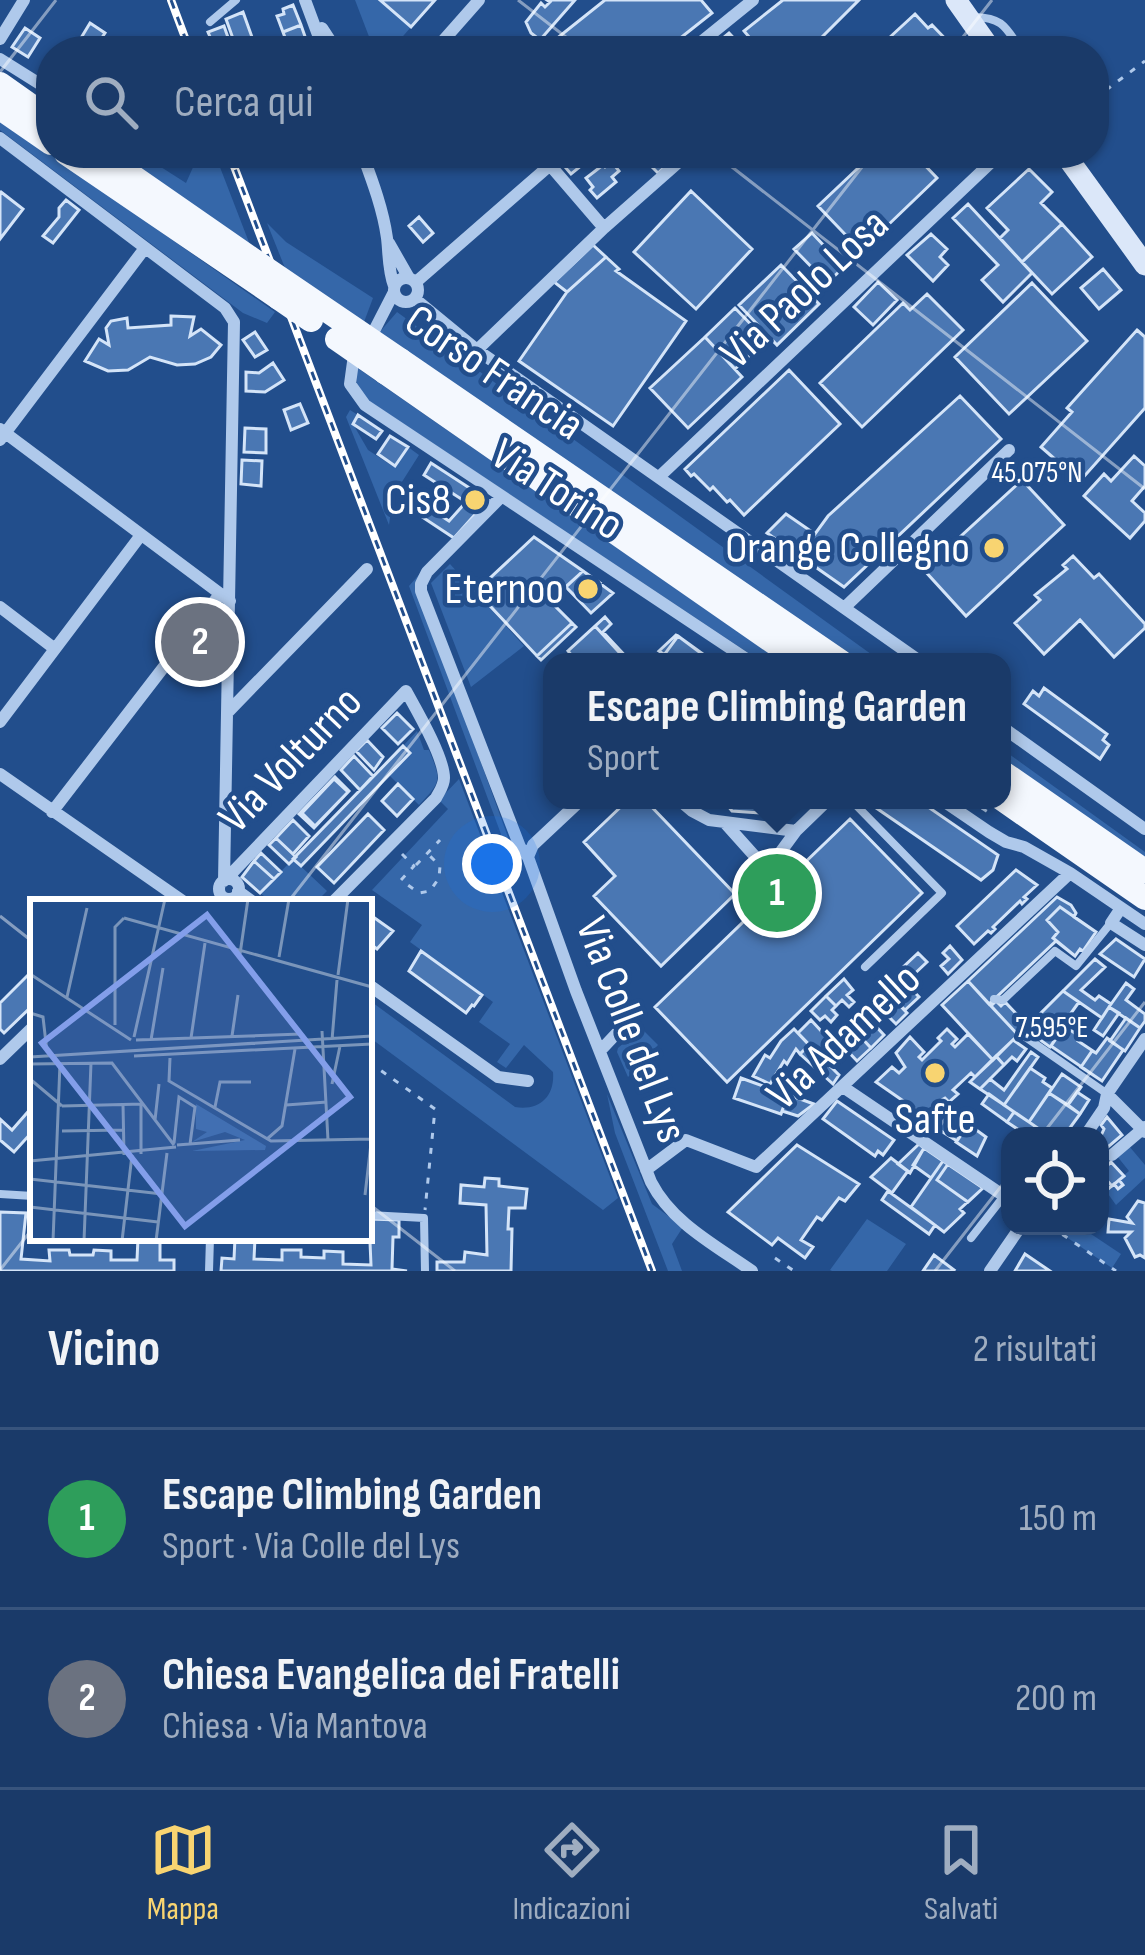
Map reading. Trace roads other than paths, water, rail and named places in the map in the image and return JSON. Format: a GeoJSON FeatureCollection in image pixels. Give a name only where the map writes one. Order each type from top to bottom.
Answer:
{"type":"FeatureCollection","features":[{"type":"Feature","properties":{"kind":"main road"},"geometry":{"type":"LineString","coordinates":[[0,84],[36,109]]}},
{"type":"Feature","properties":{"kind":"main road"},"geometry":{"type":"LineString","coordinates":[[0,108],[36,132]]}},
{"type":"Feature","properties":{"kind":"main road","name":"Corso Francia"},"geometry":{"type":"LineString","coordinates":[[88,168],[827,653]]}},
{"type":"Feature","properties":{"kind":"main road","name":"Corso Francia"},"geometry":{"type":"LineString","coordinates":[[121,168],[790,653]]}},
{"type":"Feature","properties":{"kind":"main road"},"geometry":{"type":"LineString","coordinates":[[1011,778],[1145,871]]}},
{"type":"Feature","properties":{"kind":"main road"},"geometry":{"type":"LineString","coordinates":[[1011,807],[1133,903]]}},
{"type":"Feature","properties":{"kind":"street"},"geometry":{"type":"LineString","coordinates":[[0,39],[24,0]]}},
{"type":"Feature","properties":{"kind":"street"},"geometry":{"type":"LineString","coordinates":[[447,36],[478,0]]}},
{"type":"Feature","properties":{"kind":"street"},"geometry":{"type":"LineString","coordinates":[[709,36],[753,0]]}},
{"type":"Feature","properties":{"kind":"street"},"geometry":{"type":"LineString","coordinates":[[307,4],[319,36]]}},
{"type":"Feature","properties":{"kind":"street"},"geometry":{"type":"LineString","coordinates":[[307,4],[327,36]]}},
{"type":"Feature","properties":{"kind":"street"},"geometry":{"type":"LineString","coordinates":[[962,8],[982,36]]}},
{"type":"Feature","properties":{"kind":"street"},"geometry":{"type":"LineString","coordinates":[[0,58],[36,81]]}},
{"type":"Feature","properties":{"kind":"street"},"geometry":{"type":"LineString","coordinates":[[0,160],[5,142],[36,165]]}},
{"type":"Feature","properties":{"kind":"street"},"geometry":{"type":"LineString","coordinates":[[39,168],[225,308],[234,322],[225,597],[228,890]]}},
{"type":"Feature","properties":{"kind":"street"},"geometry":{"type":"LineString","coordinates":[[368,168],[377,193]]}},
{"type":"Feature","properties":{"kind":"street"},"geometry":{"type":"LineString","coordinates":[[374,168],[394,289],[404,302],[415,299]]}},
{"type":"Feature","properties":{"kind":"street"},"geometry":{"type":"LineString","coordinates":[[412,280],[545,168]]}},
{"type":"Feature","properties":{"kind":"street"},"geometry":{"type":"LineString","coordinates":[[553,168],[604,228]]}},
{"type":"Feature","properties":{"kind":"street"},"geometry":{"type":"LineString","coordinates":[[477,350],[672,168]]}},
{"type":"Feature","properties":{"kind":"street","name":"Via Paolo Losa"},"geometry":{"type":"LineString","coordinates":[[659,477],[985,168]]}},
{"type":"Feature","properties":{"kind":"street"},"geometry":{"type":"LineString","coordinates":[[1065,168],[1145,265]]}},
{"type":"Feature","properties":{"kind":"street"},"geometry":{"type":"LineString","coordinates":[[387,241],[418,292],[415,299]]}},
{"type":"Feature","properties":{"kind":"street"},"geometry":{"type":"LineString","coordinates":[[145,248],[2,434],[225,597]]}},
{"type":"Feature","properties":{"kind":"street"},"geometry":{"type":"LineString","coordinates":[[375,329],[401,278],[412,280]]}},
{"type":"Feature","properties":{"kind":"street"},"geometry":{"type":"LineString","coordinates":[[415,299],[477,350],[908,653]]}},
{"type":"Feature","properties":{"kind":"street","name":"Via Torino"},"geometry":{"type":"LineString","coordinates":[[353,362],[350,384],[365,405],[738,653]]}},
{"type":"Feature","properties":{"kind":"street"},"geometry":{"type":"LineString","coordinates":[[844,608],[1009,451]]}},
{"type":"Feature","properties":{"kind":"street","name":"Via Colle del Lys"},"geometry":{"type":"LineString","coordinates":[[502,496],[428,572],[421,591],[658,1195],[681,1221],[752,1271]]}},
{"type":"Feature","properties":{"kind":"street"},"geometry":{"type":"LineString","coordinates":[[0,722],[141,535]]}},
{"type":"Feature","properties":{"kind":"street"},"geometry":{"type":"LineString","coordinates":[[227,713],[367,569]]}},
{"type":"Feature","properties":{"kind":"street"},"geometry":{"type":"LineString","coordinates":[[52,812],[225,597]]}},
{"type":"Feature","properties":{"kind":"street"},"geometry":{"type":"LineString","coordinates":[[0,607],[55,649]]}},
{"type":"Feature","properties":{"kind":"street","name":"Via Volturno"},"geometry":{"type":"LineString","coordinates":[[228,890],[232,873],[406,692],[444,777],[436,798],[336,899]]}},
{"type":"Feature","properties":{"kind":"street"},"geometry":{"type":"LineString","coordinates":[[1011,734],[1145,829]]}},
{"type":"Feature","properties":{"kind":"street"},"geometry":{"type":"LineString","coordinates":[[0,794],[6,778],[164,897]]}},
{"type":"Feature","properties":{"kind":"street"},"geometry":{"type":"LineString","coordinates":[[528,857],[533,844],[571,809]]}},
{"type":"Feature","properties":{"kind":"street"},"geometry":{"type":"LineString","coordinates":[[690,809],[702,818],[796,831]]}},
{"type":"Feature","properties":{"kind":"street"},"geometry":{"type":"LineString","coordinates":[[749,896],[796,831],[819,809]]}},
{"type":"Feature","properties":{"kind":"street"},"geometry":{"type":"LineString","coordinates":[[955,809],[1006,842],[1133,903],[1145,924]]}},
{"type":"Feature","properties":{"kind":"street"},"geometry":{"type":"LineString","coordinates":[[724,822],[768,872]]}},
{"type":"Feature","properties":{"kind":"street","name":"Via Adamello"},"geometry":{"type":"LineString","coordinates":[[646,1170],[686,1140],[756,1167],[1070,873]]}},
{"type":"Feature","properties":{"kind":"street"},"geometry":{"type":"LineString","coordinates":[[1133,903],[1111,923],[1145,945]]}},
{"type":"Feature","properties":{"kind":"street"},"geometry":{"type":"LineString","coordinates":[[372,987],[498,1077],[528,1082]]}},
{"type":"Feature","properties":{"kind":"street"},"geometry":{"type":"LineString","coordinates":[[600,1051],[632,1017]]}},
{"type":"Feature","properties":{"kind":"street"},"geometry":{"type":"LineString","coordinates":[[2,1052],[30,1029]]}},
{"type":"Feature","properties":{"kind":"street"},"geometry":{"type":"LineString","coordinates":[[1091,1127],[1107,1094],[1144,1043]]}},
{"type":"Feature","properties":{"kind":"street"},"geometry":{"type":"LineString","coordinates":[[843,1087],[1001,1194]]}},
{"type":"Feature","properties":{"kind":"street"},"geometry":{"type":"LineString","coordinates":[[1107,1094],[1142,1128],[1112,1155]]}},
{"type":"Feature","properties":{"kind":"street"},"geometry":{"type":"LineString","coordinates":[[990,1271],[1015,1235]]}},
{"type":"Feature","properties":{"kind":"lane"},"geometry":{"type":"LineString","coordinates":[[210,22],[236,0]]}},
{"type":"Feature","properties":{"kind":"lane"},"geometry":{"type":"LineString","coordinates":[[962,8],[996,18],[1010,36]]}},
{"type":"Feature","properties":{"kind":"lane"},"geometry":{"type":"LineString","coordinates":[[860,809],[941,893],[865,967]]}},
{"type":"Feature","properties":{"kind":"lane"},"geometry":{"type":"LineString","coordinates":[[994,999],[1003,1000],[1054,951],[1076,966],[1111,923]]}},
{"type":"Feature","properties":{"kind":"lane"},"geometry":{"type":"LineString","coordinates":[[1021,1034],[1107,1094]]}},
{"type":"Feature","properties":{"kind":"lane"},"geometry":{"type":"LineString","coordinates":[[0,1194],[30,1196]]}},
{"type":"Feature","properties":{"kind":"lane"},"geometry":{"type":"LineString","coordinates":[[971,1238],[1001,1205]]}},
{"type":"Feature","properties":{"kind":"lane"},"geometry":{"type":"LineString","coordinates":[[372,1215],[424,1218],[425,1271]]}},
{"type":"Feature","properties":{"kind":"lane"},"geometry":{"type":"LineString","coordinates":[[209,1271],[210,1241]]}},
{"type":"Feature","properties":{"kind":"railway"},"geometry":{"type":"LineString","coordinates":[[171,0],[184,36]]}},
{"type":"Feature","properties":{"kind":"railway"},"geometry":{"type":"LineString","coordinates":[[235,168],[652,1271]]}},
{"type":"Feature","properties":{"kind":"place","name":"Cis8"},"geometry":{"type":"Point","coordinates":[475,500]}},
{"type":"Feature","properties":{"kind":"place","name":"Orange Collegno"},"geometry":{"type":"Point","coordinates":[994,548]}},
{"type":"Feature","properties":{"kind":"place","name":"Eternoo"},"geometry":{"type":"Point","coordinates":[588,589]}},
{"type":"Feature","properties":{"kind":"place","name":"Chiesa Evangelica dei Fratelli"},"geometry":{"type":"Point","coordinates":[200,642]}},
{"type":"Feature","properties":{"kind":"place","name":"Escape Climbing Garden"},"geometry":{"type":"Point","coordinates":[777,893]}},
{"type":"Feature","properties":{"kind":"place","name":"Safte"},"geometry":{"type":"Point","coordinates":[935,1073]}}]}
